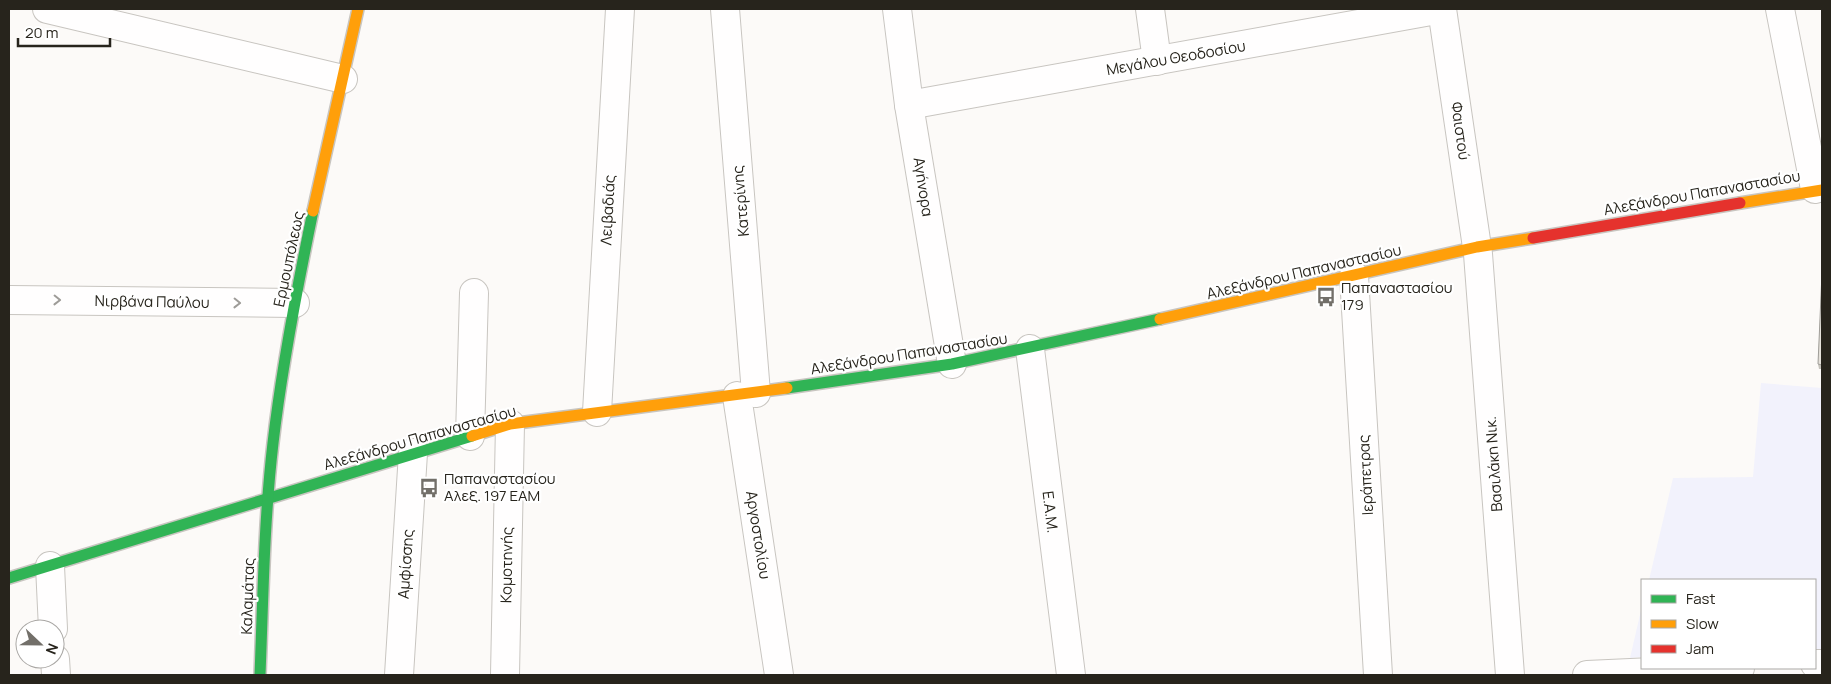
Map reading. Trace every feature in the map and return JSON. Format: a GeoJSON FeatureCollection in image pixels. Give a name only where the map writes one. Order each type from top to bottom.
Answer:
{"type":"FeatureCollection","features":[{"type":"Feature","properties":{"kind":"main road","name":"Ερμουπόλεως"},"geometry":{"type":"LineString","coordinates":[[267,518],[278,399],[295,303],[358,9]]}},
{"type":"Feature","properties":{"kind":"main road","name":"Αλεξάνδρου Παπαναστασίου"},"geometry":{"type":"LineString","coordinates":[[9,578],[268,500],[510,424],[747,394],[952,364],[1030,349],[1478,250],[1818,189]]}},
{"type":"Feature","properties":{"kind":"main road","name":"Καλαμάτας"},"geometry":{"type":"LineString","coordinates":[[260,675],[267,518]]}},
{"type":"Feature","properties":{"kind":"street"},"geometry":{"type":"LineString","coordinates":[[47,9],[343,80]]}},
{"type":"Feature","properties":{"kind":"street","name":"Λειβαδιάς"},"geometry":{"type":"LineString","coordinates":[[597,412],[620,9]]}},
{"type":"Feature","properties":{"kind":"street","name":"Κατερίνης"},"geometry":{"type":"LineString","coordinates":[[725,9],[747,394]]}},
{"type":"Feature","properties":{"kind":"street","name":"Αγήνορα"},"geometry":{"type":"LineString","coordinates":[[897,9],[909,105],[952,364]]}},
{"type":"Feature","properties":{"kind":"street"},"geometry":{"type":"LineString","coordinates":[[1150,9],[1157,62]]}},
{"type":"Feature","properties":{"kind":"street","name":"Μεγάλου Θεοδοσίου"},"geometry":{"type":"LineString","coordinates":[[909,105],[1157,62],[1442,9]]}},
{"type":"Feature","properties":{"kind":"street","name":"Φαιστού"},"geometry":{"type":"LineString","coordinates":[[1442,9],[1478,250]]}},
{"type":"Feature","properties":{"kind":"street"},"geometry":{"type":"LineString","coordinates":[[1780,9],[1818,189]]}},
{"type":"Feature","properties":{"kind":"street","name":"Βασιλάκη Νικ."},"geometry":{"type":"LineString","coordinates":[[1478,250],[1510,675]]}},
{"type":"Feature","properties":{"kind":"street","name":"Ιεράπετρας"},"geometry":{"type":"LineString","coordinates":[[1354,276],[1378,675]]}},
{"type":"Feature","properties":{"kind":"street"},"geometry":{"type":"LineString","coordinates":[[470,436],[474,293]]}},
{"type":"Feature","properties":{"kind":"street","name":"Νιρβάνα Παύλου"},"geometry":{"type":"LineString","coordinates":[[9,300],[295,303]]}},
{"type":"Feature","properties":{"kind":"street","name":"Ε.Α.Μ."},"geometry":{"type":"LineString","coordinates":[[1030,349],[1071,675]]}},
{"type":"Feature","properties":{"kind":"street","name":"Αργοστολίου"},"geometry":{"type":"LineString","coordinates":[[747,394],[779,675]]}},
{"type":"Feature","properties":{"kind":"street","name":"Κομοτηνής"},"geometry":{"type":"LineString","coordinates":[[505,675],[510,424]]}},
{"type":"Feature","properties":{"kind":"street","name":"Αμφίσσης"},"geometry":{"type":"LineString","coordinates":[[398,675],[413,453]]}},
{"type":"Feature","properties":{"kind":"street"},"geometry":{"type":"LineString","coordinates":[[50,566],[53,619]]}},
{"type":"Feature","properties":{"kind":"street"},"geometry":{"type":"LineString","coordinates":[[1587,675],[1718,669]]}},
{"type":"Feature","properties":{"kind":"shaded area"},"geometry":{"type":"Polygon","coordinates":[[[1761,383],[1822,388],[1822,651],[1816,652],[1816,579],[1649,579],[1673,478],[1753,477],[1761,383]]]}},
{"type":"Feature","properties":{"kind":"shaded area"},"geometry":{"type":"Polygon","coordinates":[[[1641,610],[1641,657],[1630,658],[1641,610]]]}},
{"type":"Feature","properties":{"kind":"building"},"geometry":{"type":"Polygon","coordinates":[[[1822,273],[1822,365],[1818,364],[1822,273]]]}},
{"type":"Feature","properties":{"kind":"traffic: fast"},"geometry":{"type":"LineString","coordinates":[[260,675],[266,530],[273,443],[290,327],[313,211]]}},
{"type":"Feature","properties":{"kind":"traffic: fast"},"geometry":{"type":"LineString","coordinates":[[787,388],[952,364],[1160,319]]}},
{"type":"Feature","properties":{"kind":"traffic: fast"},"geometry":{"type":"LineString","coordinates":[[9,578],[472,436]]}},
{"type":"Feature","properties":{"kind":"traffic: slow"},"geometry":{"type":"LineString","coordinates":[[313,211],[358,9]]}},
{"type":"Feature","properties":{"kind":"traffic: slow"},"geometry":{"type":"LineString","coordinates":[[1740,203],[1822,190]]}},
{"type":"Feature","properties":{"kind":"traffic: slow"},"geometry":{"type":"LineString","coordinates":[[1160,319],[1477,247],[1533,238]]}},
{"type":"Feature","properties":{"kind":"traffic: slow"},"geometry":{"type":"LineString","coordinates":[[472,436],[510,424],[787,388]]}},
{"type":"Feature","properties":{"kind":"traffic: jam"},"geometry":{"type":"LineString","coordinates":[[1533,238],[1740,203]]}},
{"type":"Feature","properties":{"kind":"place","name":"Παπαναστασίου 179"},"geometry":{"type":"Point","coordinates":[1326,297]}},
{"type":"Feature","properties":{"kind":"place","name":"Παπαναστασίου Αλεξ. 197 ΕΑΜ"},"geometry":{"type":"Point","coordinates":[429,488]}}]}
